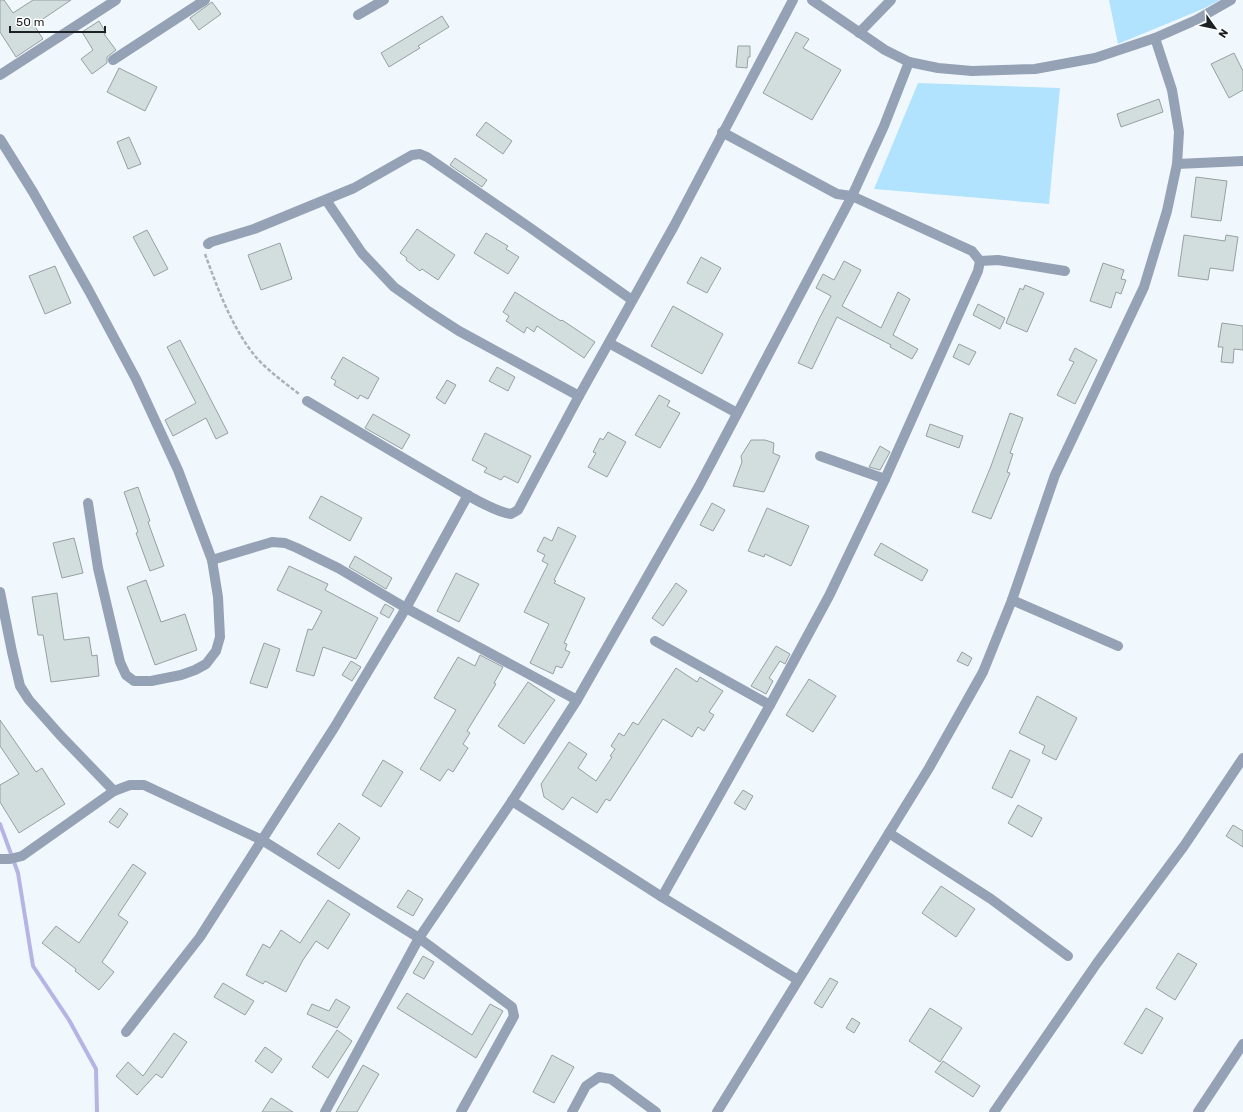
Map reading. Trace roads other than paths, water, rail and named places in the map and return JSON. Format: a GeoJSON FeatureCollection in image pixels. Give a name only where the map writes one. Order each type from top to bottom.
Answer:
{"type":"FeatureCollection","features":[{"type":"Feature","properties":{"kind":"street"},"geometry":{"type":"LineString","coordinates":[[0,75],[116,0]]}},
{"type":"Feature","properties":{"kind":"street"},"geometry":{"type":"LineString","coordinates":[[113,60],[205,0]]}},
{"type":"Feature","properties":{"kind":"street"},"geometry":{"type":"LineString","coordinates":[[358,15],[384,0]]}},
{"type":"Feature","properties":{"kind":"street"},"geometry":{"type":"LineString","coordinates":[[308,401],[407,461],[468,495],[505,513],[512,514],[518,510],[579,396],[674,226],[722,132],[793,0]]}},
{"type":"Feature","properties":{"kind":"street"},"geometry":{"type":"LineString","coordinates":[[812,0],[885,50],[909,62],[938,68],[972,71],[1035,69],[1095,58],[1155,38],[1196,20],[1231,0]]}},
{"type":"Feature","properties":{"kind":"street"},"geometry":{"type":"LineString","coordinates":[[859,33],[890,0]]}},
{"type":"Feature","properties":{"kind":"street"},"geometry":{"type":"LineString","coordinates":[[717,1112],[929,768],[983,672],[1012,600],[1055,475],[1144,287],[1167,212],[1177,164],[1179,132],[1172,90],[1155,38]]}},
{"type":"Feature","properties":{"kind":"street"},"geometry":{"type":"LineString","coordinates":[[325,1112],[419,938],[512,801],[577,700],[699,486],[852,196],[884,126],[909,62]]}},
{"type":"Feature","properties":{"kind":"street"},"geometry":{"type":"LineString","coordinates":[[662,897],[770,705],[829,596],[885,479],[978,271],[980,261],[972,251],[852,196],[837,194],[722,132]]}},
{"type":"Feature","properties":{"kind":"street"},"geometry":{"type":"LineString","coordinates":[[0,139],[33,192],[89,291],[136,379],[178,470],[212,560],[218,597],[220,637],[216,651],[206,664],[181,675],[151,681],[134,681],[126,675],[120,662],[98,568],[88,503]]}},
{"type":"Feature","properties":{"kind":"street"},"geometry":{"type":"LineString","coordinates":[[208,244],[254,229],[326,200],[354,188],[412,155],[420,154],[427,157],[530,227],[632,300]]}},
{"type":"Feature","properties":{"kind":"street"},"geometry":{"type":"LineString","coordinates":[[1177,164],[1243,161]]}},
{"type":"Feature","properties":{"kind":"street"},"geometry":{"type":"LineString","coordinates":[[326,200],[362,253],[394,287],[428,312],[459,331],[579,396]]}},
{"type":"Feature","properties":{"kind":"street"},"geometry":{"type":"LineString","coordinates":[[980,261],[998,260],[1065,270]]}},
{"type":"Feature","properties":{"kind":"street"},"geometry":{"type":"LineString","coordinates":[[609,343],[737,413]]}},
{"type":"Feature","properties":{"kind":"street"},"geometry":{"type":"LineString","coordinates":[[820,456],[885,479]]}},
{"type":"Feature","properties":{"kind":"street"},"geometry":{"type":"LineString","coordinates":[[126,1032],[200,937],[334,728],[406,608],[468,495]]}},
{"type":"Feature","properties":{"kind":"street"},"geometry":{"type":"LineString","coordinates":[[212,560],[272,542],[285,543],[338,568],[406,608],[577,700]]}},
{"type":"Feature","properties":{"kind":"street"},"geometry":{"type":"LineString","coordinates":[[0,592],[20,686],[29,700],[60,735],[114,791]]}},
{"type":"Feature","properties":{"kind":"street"},"geometry":{"type":"LineString","coordinates":[[1012,600],[1118,646]]}},
{"type":"Feature","properties":{"kind":"street"},"geometry":{"type":"LineString","coordinates":[[655,641],[770,705]]}},
{"type":"Feature","properties":{"kind":"street"},"geometry":{"type":"LineString","coordinates":[[994,1112],[1097,963],[1184,846],[1243,758]]}},
{"type":"Feature","properties":{"kind":"street"},"geometry":{"type":"LineString","coordinates":[[5,859],[22,856],[114,791],[130,785],[144,785],[262,840],[335,884],[419,938],[512,1008],[514,1016],[461,1112]]}},
{"type":"Feature","properties":{"kind":"street"},"geometry":{"type":"LineString","coordinates":[[512,801],[662,897],[798,980]]}},
{"type":"Feature","properties":{"kind":"street"},"geometry":{"type":"LineString","coordinates":[[889,833],[991,899],[1068,956]]}},
{"type":"Feature","properties":{"kind":"street"},"geometry":{"type":"LineString","coordinates":[[1198,1112],[1243,1044]]}},
{"type":"Feature","properties":{"kind":"street"},"geometry":{"type":"LineString","coordinates":[[572,1112],[586,1086],[599,1077],[611,1079],[656,1112]]}},
{"type":"Feature","properties":{"kind":"waterway"},"geometry":{"type":"LineString","coordinates":[[0,824],[18,873],[33,966],[69,1020],[96,1069],[97,1112]]}}]}
